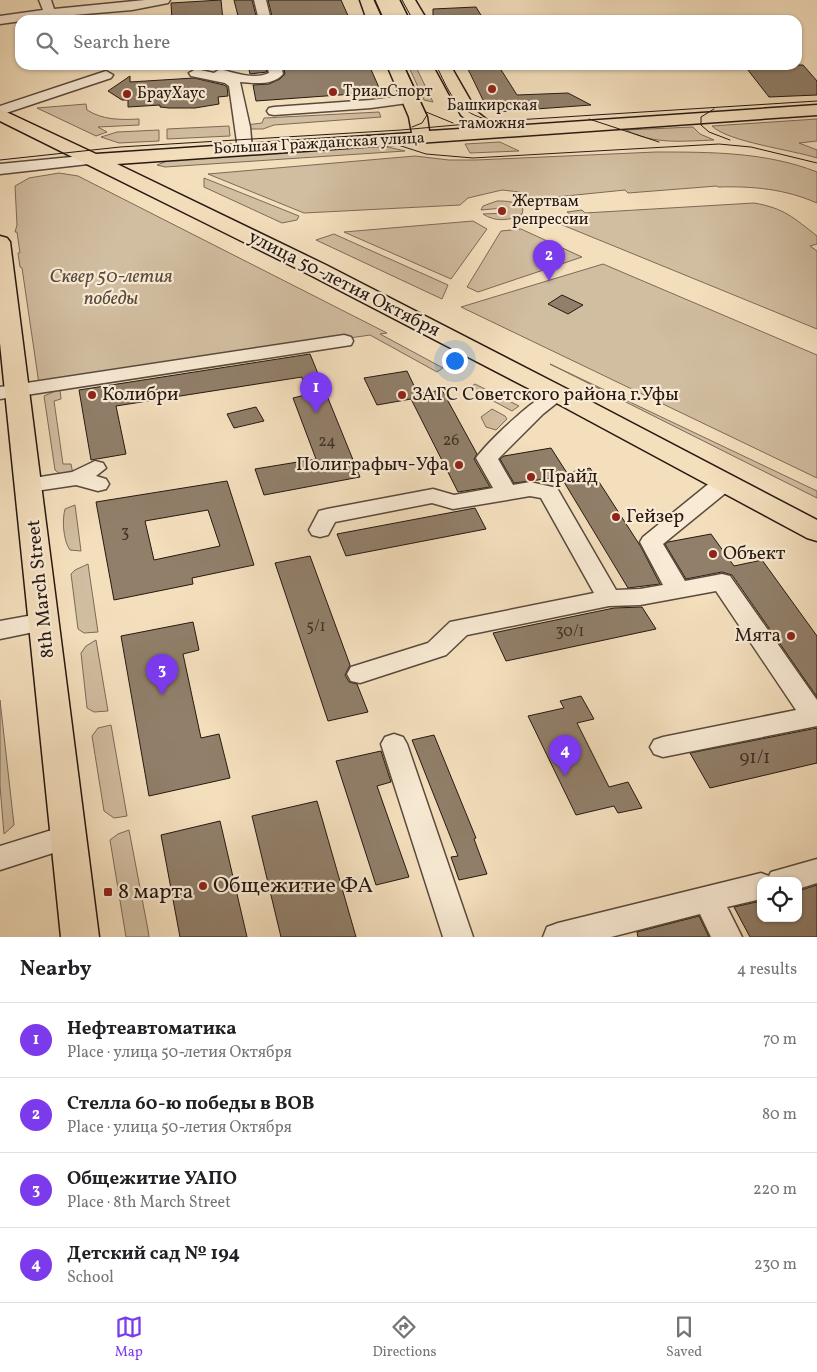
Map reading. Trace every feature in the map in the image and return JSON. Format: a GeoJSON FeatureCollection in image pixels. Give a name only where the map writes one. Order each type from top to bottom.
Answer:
{"type":"FeatureCollection","features":[{"type":"Feature","properties":{"kind":"main road"},"geometry":{"type":"LineString","coordinates":[[366,0],[373,15]]}},
{"type":"Feature","properties":{"kind":"main road"},"geometry":{"type":"LineString","coordinates":[[408,0],[416,15]]}},
{"type":"Feature","properties":{"kind":"main road"},"geometry":{"type":"LineString","coordinates":[[397,70],[424,138]]}},
{"type":"Feature","properties":{"kind":"main road"},"geometry":{"type":"LineString","coordinates":[[445,70],[470,115],[494,133]]}},
{"type":"Feature","properties":{"kind":"main road","name":"Большая Гражданская улица"},"geometry":{"type":"LineString","coordinates":[[92,160],[817,110]]}},
{"type":"Feature","properties":{"kind":"main road","name":"улица 50-летия Октября"},"geometry":{"type":"LineString","coordinates":[[0,112],[92,160],[318,270],[558,394],[817,532]]}},
{"type":"Feature","properties":{"kind":"main road","name":"8th March Street"},"geometry":{"type":"LineString","coordinates":[[0,242],[9,392],[29,485],[80,937]]}},
{"type":"Feature","properties":{"kind":"main road"},"geometry":{"type":"LineString","coordinates":[[760,501],[817,527]]}},
{"type":"Feature","properties":{"kind":"street"},"geometry":{"type":"LineString","coordinates":[[45,0],[50,12]]}},
{"type":"Feature","properties":{"kind":"street"},"geometry":{"type":"LineString","coordinates":[[260,0],[264,15]]}},
{"type":"Feature","properties":{"kind":"street"},"geometry":{"type":"LineString","coordinates":[[38,15],[50,12],[161,4]]}},
{"type":"Feature","properties":{"kind":"street"},"geometry":{"type":"LineString","coordinates":[[0,20],[15,19]]}},
{"type":"Feature","properties":{"kind":"street"},"geometry":{"type":"LineString","coordinates":[[194,70],[229,80],[235,84],[245,149]]}},
{"type":"Feature","properties":{"kind":"street"},"geometry":{"type":"LineString","coordinates":[[196,70],[247,79],[274,76],[276,74],[275,70]]}},
{"type":"Feature","properties":{"kind":"street"},"geometry":{"type":"LineString","coordinates":[[0,112],[106,75]]}},
{"type":"Feature","properties":{"kind":"street"},"geometry":{"type":"LineString","coordinates":[[274,111],[371,104],[410,99]]}},
{"type":"Feature","properties":{"kind":"street","name":"Большая Гражданская улица"},"geometry":{"type":"LineString","coordinates":[[0,169],[92,160]]}},
{"type":"Feature","properties":{"kind":"street"},"geometry":{"type":"LineString","coordinates":[[9,392],[344,341]]}},
{"type":"Feature","properties":{"kind":"street"},"geometry":{"type":"LineString","coordinates":[[506,493],[487,458],[536,410],[558,394]]}},
{"type":"Feature","properties":{"kind":"street"},"geometry":{"type":"LineString","coordinates":[[29,485],[90,477]]}},
{"type":"Feature","properties":{"kind":"street"},"geometry":{"type":"LineString","coordinates":[[678,590],[651,542],[725,482]]}},
{"type":"Feature","properties":{"kind":"street"},"geometry":{"type":"LineString","coordinates":[[320,530],[327,516],[433,496],[454,502],[530,489],[550,493],[609,598]]}},
{"type":"Feature","properties":{"kind":"street"},"geometry":{"type":"LineString","coordinates":[[360,674],[438,649],[460,628],[609,598],[640,597],[722,582],[816,716],[663,747]]}},
{"type":"Feature","properties":{"kind":"street"},"geometry":{"type":"LineString","coordinates":[[0,630],[44,622]]}},
{"type":"Feature","properties":{"kind":"street"},"geometry":{"type":"LineString","coordinates":[[394,744],[458,937]]}},
{"type":"Feature","properties":{"kind":"street"},"geometry":{"type":"LineString","coordinates":[[0,858],[68,837]]}},
{"type":"Feature","properties":{"kind":"street"},"geometry":{"type":"LineString","coordinates":[[795,877],[817,871]]}},
{"type":"Feature","properties":{"kind":"street"},"geometry":{"type":"LineString","coordinates":[[558,937],[757,887]]}},
{"type":"Feature","properties":{"kind":"street"},"geometry":{"type":"LineString","coordinates":[[708,900],[726,937]]}},
{"type":"Feature","properties":{"kind":"green space"},"geometry":{"type":"Polygon","coordinates":[[[410,70],[417,70],[433,102],[424,100],[410,70]]]}},
{"type":"Feature","properties":{"kind":"green space"},"geometry":{"type":"Polygon","coordinates":[[[86,104],[87,110],[99,116],[118,119],[139,119],[139,125],[98,127],[107,132],[96,136],[37,108],[86,104]]]}},
{"type":"Feature","properties":{"kind":"green space"},"geometry":{"type":"Polygon","coordinates":[[[379,112],[381,117],[274,125],[263,129],[247,129],[246,125],[262,123],[264,118],[379,112]]]}},
{"type":"Feature","properties":{"kind":"green space"},"geometry":{"type":"Polygon","coordinates":[[[817,119],[817,141],[799,143],[817,150],[817,158],[732,137],[712,126],[817,119]]]}},
{"type":"Feature","properties":{"kind":"green space"},"geometry":{"type":"Polygon","coordinates":[[[229,126],[230,136],[167,139],[167,129],[229,126]]]}},
{"type":"Feature","properties":{"kind":"green space"},"geometry":{"type":"Polygon","coordinates":[[[693,127],[700,134],[714,140],[658,140],[626,130],[693,127]]]}},
{"type":"Feature","properties":{"kind":"green space"},"geometry":{"type":"Polygon","coordinates":[[[159,130],[159,141],[119,143],[101,137],[117,132],[159,130]]]}},
{"type":"Feature","properties":{"kind":"green space"},"geometry":{"type":"Polygon","coordinates":[[[500,142],[519,151],[470,153],[465,144],[500,142]]]}},
{"type":"Feature","properties":{"kind":"green space"},"geometry":{"type":"Polygon","coordinates":[[[379,145],[405,151],[165,167],[157,165],[172,159],[379,145]]]}},
{"type":"Feature","properties":{"kind":"green space"},"geometry":{"type":"Polygon","coordinates":[[[656,152],[738,154],[798,165],[817,172],[817,203],[793,194],[769,189],[744,187],[717,186],[628,193],[625,190],[536,199],[520,192],[502,190],[468,198],[460,205],[304,213],[208,174],[415,156],[449,160],[476,160],[656,152]]]}},
{"type":"Feature","properties":{"kind":"green space","name":"Сквер 50-летия победы"},"geometry":{"type":"Polygon","coordinates":[[[59,173],[78,176],[387,333],[380,334],[443,368],[437,372],[370,335],[39,384],[22,268],[20,267],[17,232],[15,232],[17,225],[15,186],[29,178],[59,173]]]}},
{"type":"Feature","properties":{"kind":"green space"},"geometry":{"type":"Polygon","coordinates":[[[204,178],[299,216],[297,220],[282,223],[204,187],[204,178]]]}},
{"type":"Feature","properties":{"kind":"green space"},"geometry":{"type":"Polygon","coordinates":[[[497,201],[508,201],[517,204],[523,209],[522,214],[502,220],[483,214],[507,213],[508,211],[503,208],[481,210],[483,206],[497,201]]]}},
{"type":"Feature","properties":{"kind":"green space"},"geometry":{"type":"Polygon","coordinates":[[[754,203],[781,211],[817,236],[817,244],[810,246],[817,251],[817,329],[560,224],[574,221],[575,217],[567,212],[582,210],[585,213],[754,203]]]}},
{"type":"Feature","properties":{"kind":"green space"},"geometry":{"type":"Polygon","coordinates":[[[473,221],[487,229],[451,279],[344,232],[473,221]]]}},
{"type":"Feature","properties":{"kind":"green space"},"geometry":{"type":"Polygon","coordinates":[[[521,229],[582,257],[478,292],[467,287],[501,231],[521,229]]]}},
{"type":"Feature","properties":{"kind":"green space"},"geometry":{"type":"Polygon","coordinates":[[[334,234],[448,285],[442,299],[316,240],[334,234]]]}},
{"type":"Feature","properties":{"kind":"green space"},"geometry":{"type":"Polygon","coordinates":[[[603,264],[817,355],[817,478],[461,307],[603,264]]]}},
{"type":"Feature","properties":{"kind":"green space"},"geometry":{"type":"Polygon","coordinates":[[[550,364],[817,491],[817,498],[550,364]]]}},
{"type":"Feature","properties":{"kind":"green space"},"geometry":{"type":"Polygon","coordinates":[[[475,384],[519,406],[512,411],[469,388],[475,384]]]}},
{"type":"Feature","properties":{"kind":"green space"},"geometry":{"type":"Polygon","coordinates":[[[60,389],[61,399],[54,401],[63,464],[71,464],[73,474],[60,474],[55,470],[44,396],[60,389]]]}},
{"type":"Feature","properties":{"kind":"green space"},"geometry":{"type":"Polygon","coordinates":[[[492,409],[507,419],[496,430],[486,427],[481,417],[492,409]]]}},
{"type":"Feature","properties":{"kind":"green space"},"geometry":{"type":"Polygon","coordinates":[[[75,505],[81,551],[70,550],[64,530],[65,509],[75,505]]]}},
{"type":"Feature","properties":{"kind":"green space"},"geometry":{"type":"Polygon","coordinates":[[[88,564],[98,632],[84,633],[78,629],[71,574],[88,564]]]}},
{"type":"Feature","properties":{"kind":"green space"},"geometry":{"type":"Polygon","coordinates":[[[96,640],[108,711],[94,712],[87,708],[81,653],[86,646],[96,640]]]}},
{"type":"Feature","properties":{"kind":"green space"},"geometry":{"type":"Polygon","coordinates":[[[0,700],[14,825],[4,834],[0,786],[0,700]]]}},
{"type":"Feature","properties":{"kind":"green space"},"geometry":{"type":"Polygon","coordinates":[[[111,725],[127,816],[114,818],[104,811],[92,736],[98,728],[111,725]]]}},
{"type":"Feature","properties":{"kind":"green space"},"geometry":{"type":"Polygon","coordinates":[[[129,830],[149,937],[126,937],[110,840],[118,834],[129,830]]]}},
{"type":"Feature","properties":{"kind":"building"},"geometry":{"type":"Polygon","coordinates":[[[221,0],[222,15],[172,15],[171,3],[221,0]]]}},
{"type":"Feature","properties":{"kind":"building"},"geometry":{"type":"Polygon","coordinates":[[[234,0],[252,0],[256,15],[238,15],[234,0]]]}},
{"type":"Feature","properties":{"kind":"building"},"geometry":{"type":"Polygon","coordinates":[[[268,0],[341,0],[348,15],[272,15],[268,0]]]}},
{"type":"Feature","properties":{"kind":"building"},"geometry":{"type":"Polygon","coordinates":[[[476,7],[481,15],[433,15],[433,9],[476,7]]]}},
{"type":"Feature","properties":{"kind":"building"},"geometry":{"type":"Polygon","coordinates":[[[803,65],[817,81],[817,95],[769,97],[748,70],[802,70],[803,65]]]}},
{"type":"Feature","properties":{"kind":"building"},"geometry":{"type":"Polygon","coordinates":[[[249,70],[266,70],[267,72],[250,74],[249,70]]]}},
{"type":"Feature","properties":{"kind":"building"},"geometry":{"type":"Polygon","coordinates":[[[284,70],[371,70],[381,92],[256,101],[253,85],[269,84],[280,79],[285,74],[284,70]]]}},
{"type":"Feature","properties":{"kind":"building"},"geometry":{"type":"Polygon","coordinates":[[[468,70],[501,70],[517,95],[568,93],[591,105],[495,112],[483,100],[468,70]]]}},
{"type":"Feature","properties":{"kind":"building"},"geometry":{"type":"Polygon","coordinates":[[[130,76],[130,82],[194,78],[224,85],[227,87],[228,96],[218,97],[219,104],[195,108],[169,108],[160,107],[160,105],[128,107],[128,100],[122,100],[108,91],[130,76]]]}},
{"type":"Feature","properties":{"kind":"building"},"geometry":{"type":"Polygon","coordinates":[[[562,295],[583,305],[568,314],[548,304],[562,295]]]}},
{"type":"Feature","properties":{"kind":"building"},"geometry":{"type":"Polygon","coordinates":[[[310,354],[360,477],[264,495],[255,469],[316,459],[293,398],[305,395],[302,377],[116,406],[126,454],[91,460],[79,390],[310,354]]]}},
{"type":"Feature","properties":{"kind":"building"},"geometry":{"type":"Polygon","coordinates":[[[407,371],[418,394],[442,390],[477,454],[474,459],[490,487],[458,492],[411,399],[377,405],[364,378],[407,371]]]}},
{"type":"Feature","properties":{"kind":"building"},"geometry":{"type":"Polygon","coordinates":[[[256,407],[264,421],[234,428],[227,414],[256,407]]]}},
{"type":"Feature","properties":{"kind":"building"},"geometry":{"type":"Polygon","coordinates":[[[551,448],[567,473],[590,468],[641,547],[660,584],[628,588],[561,477],[514,483],[500,459],[504,456],[551,448]]]}},
{"type":"Feature","properties":{"kind":"building"},"geometry":{"type":"Polygon","coordinates":[[[227,481],[254,565],[192,578],[193,584],[114,600],[96,502],[227,481]],[[208,510],[145,521],[154,560],[220,546],[208,510]]]}},
{"type":"Feature","properties":{"kind":"building"},"geometry":{"type":"Polygon","coordinates":[[[475,508],[486,529],[346,556],[337,534],[475,508]]]}},
{"type":"Feature","properties":{"kind":"building"},"geometry":{"type":"Polygon","coordinates":[[[711,534],[734,566],[762,560],[817,636],[817,697],[732,575],[722,572],[686,579],[665,544],[711,534]]]}},
{"type":"Feature","properties":{"kind":"building"},"geometry":{"type":"Polygon","coordinates":[[[310,556],[350,665],[345,675],[349,682],[357,684],[368,712],[328,721],[275,563],[310,556]]]}},
{"type":"Feature","properties":{"kind":"building"},"geometry":{"type":"Polygon","coordinates":[[[642,607],[656,629],[506,661],[493,633],[614,608],[642,607]]]}},
{"type":"Feature","properties":{"kind":"building"},"geometry":{"type":"Polygon","coordinates":[[[193,622],[199,650],[183,654],[201,738],[219,734],[230,778],[149,796],[121,636],[193,622]]]}},
{"type":"Feature","properties":{"kind":"building"},"geometry":{"type":"Polygon","coordinates":[[[581,696],[594,719],[577,723],[609,787],[628,782],[642,808],[618,813],[614,806],[576,815],[528,716],[564,708],[560,701],[581,696]]]}},
{"type":"Feature","properties":{"kind":"building"},"geometry":{"type":"Polygon","coordinates":[[[817,728],[817,763],[710,788],[690,753],[817,728]]]}},
{"type":"Feature","properties":{"kind":"building"},"geometry":{"type":"Polygon","coordinates":[[[434,735],[476,838],[474,839],[487,874],[459,880],[451,857],[458,856],[412,740],[434,735]]]}},
{"type":"Feature","properties":{"kind":"building"},"geometry":{"type":"Polygon","coordinates":[[[381,751],[391,782],[377,786],[409,877],[376,885],[336,761],[381,751]]]}},
{"type":"Feature","properties":{"kind":"building"},"geometry":{"type":"Polygon","coordinates":[[[317,801],[356,937],[281,937],[252,816],[317,801]]]}},
{"type":"Feature","properties":{"kind":"building","name":"Общежитие ФА"},"geometry":{"type":"Polygon","coordinates":[[[220,821],[247,937],[180,937],[161,835],[220,821]]]}},
{"type":"Feature","properties":{"kind":"building"},"geometry":{"type":"Polygon","coordinates":[[[817,885],[817,937],[750,937],[734,907],[757,902],[757,922],[802,922],[802,890],[817,885]]]}},
{"type":"Feature","properties":{"kind":"building"},"geometry":{"type":"Polygon","coordinates":[[[699,916],[709,937],[638,937],[637,932],[699,916]]]}},
{"type":"Feature","properties":{"kind":"tram line"},"geometry":{"type":"LineString","coordinates":[[374,0],[381,15]]}},
{"type":"Feature","properties":{"kind":"tram line"},"geometry":{"type":"LineString","coordinates":[[402,0],[410,15]]}},
{"type":"Feature","properties":{"kind":"tram line"},"geometry":{"type":"LineString","coordinates":[[406,70],[427,115],[422,123],[412,127]]}},
{"type":"Feature","properties":{"kind":"tram line"},"geometry":{"type":"LineString","coordinates":[[438,70],[449,91],[459,105],[485,119]]}},
{"type":"Feature","properties":{"kind":"tram line"},"geometry":{"type":"LineString","coordinates":[[0,160],[120,147],[401,130],[500,121],[817,101]]}},
{"type":"Feature","properties":{"kind":"tram line"},"geometry":{"type":"LineString","coordinates":[[714,109],[701,117],[701,125],[709,132],[730,140]]}},
{"type":"Feature","properties":{"kind":"tram line"},"geometry":{"type":"LineString","coordinates":[[426,112],[453,123]]}},
{"type":"Feature","properties":{"kind":"tram line"},"geometry":{"type":"LineString","coordinates":[[589,119],[659,142]]}},
{"type":"Feature","properties":{"kind":"tram line"},"geometry":{"type":"LineString","coordinates":[[367,135],[426,154],[473,158],[719,144],[751,147],[817,163]]}},
{"type":"Feature","properties":{"kind":"place","name":"Башкирская таможня"},"geometry":{"type":"Point","coordinates":[492,89]}},
{"type":"Feature","properties":{"kind":"place","name":"ТриалСпорт"},"geometry":{"type":"Point","coordinates":[333,92]}},
{"type":"Feature","properties":{"kind":"place","name":"БрауХаус"},"geometry":{"type":"Point","coordinates":[127,94]}},
{"type":"Feature","properties":{"kind":"place","name":"Жертвам репрессии"},"geometry":{"type":"Point","coordinates":[502,211]}},
{"type":"Feature","properties":{"kind":"place","name":"Стелла 60-ю победы в ВОВ"},"geometry":{"type":"Point","coordinates":[549,281]}},
{"type":"Feature","properties":{"kind":"place","name":"Колибри"},"geometry":{"type":"Point","coordinates":[92,395]}},
{"type":"Feature","properties":{"kind":"place","name":"ЗАГС Советского района г.Уфы"},"geometry":{"type":"Point","coordinates":[402,395]}},
{"type":"Feature","properties":{"kind":"place","name":"Нефтеавтоматика"},"geometry":{"type":"Point","coordinates":[316,413]}},
{"type":"Feature","properties":{"kind":"place","name":"Полиграфыч-Уфа"},"geometry":{"type":"Point","coordinates":[459,465]}},
{"type":"Feature","properties":{"kind":"place","name":"Прайд"},"geometry":{"type":"Point","coordinates":[531,477]}},
{"type":"Feature","properties":{"kind":"place","name":"Гейзер"},"geometry":{"type":"Point","coordinates":[616,517]}},
{"type":"Feature","properties":{"kind":"place","name":"Объект"},"geometry":{"type":"Point","coordinates":[713,554]}},
{"type":"Feature","properties":{"kind":"place","name":"Мята"},"geometry":{"type":"Point","coordinates":[791,636]}},
{"type":"Feature","properties":{"kind":"place","name":"Общежитие УАПО"},"geometry":{"type":"Point","coordinates":[162,695]}},
{"type":"Feature","properties":{"kind":"place","name":"Детский сад № 194"},"geometry":{"type":"Point","coordinates":[565,776]}},
{"type":"Feature","properties":{"kind":"place","name":"Общежитие ФА"},"geometry":{"type":"Point","coordinates":[203,886]}},
{"type":"Feature","properties":{"kind":"place","name":"8 марта"},"geometry":{"type":"Point","coordinates":[108,892]}}]}
